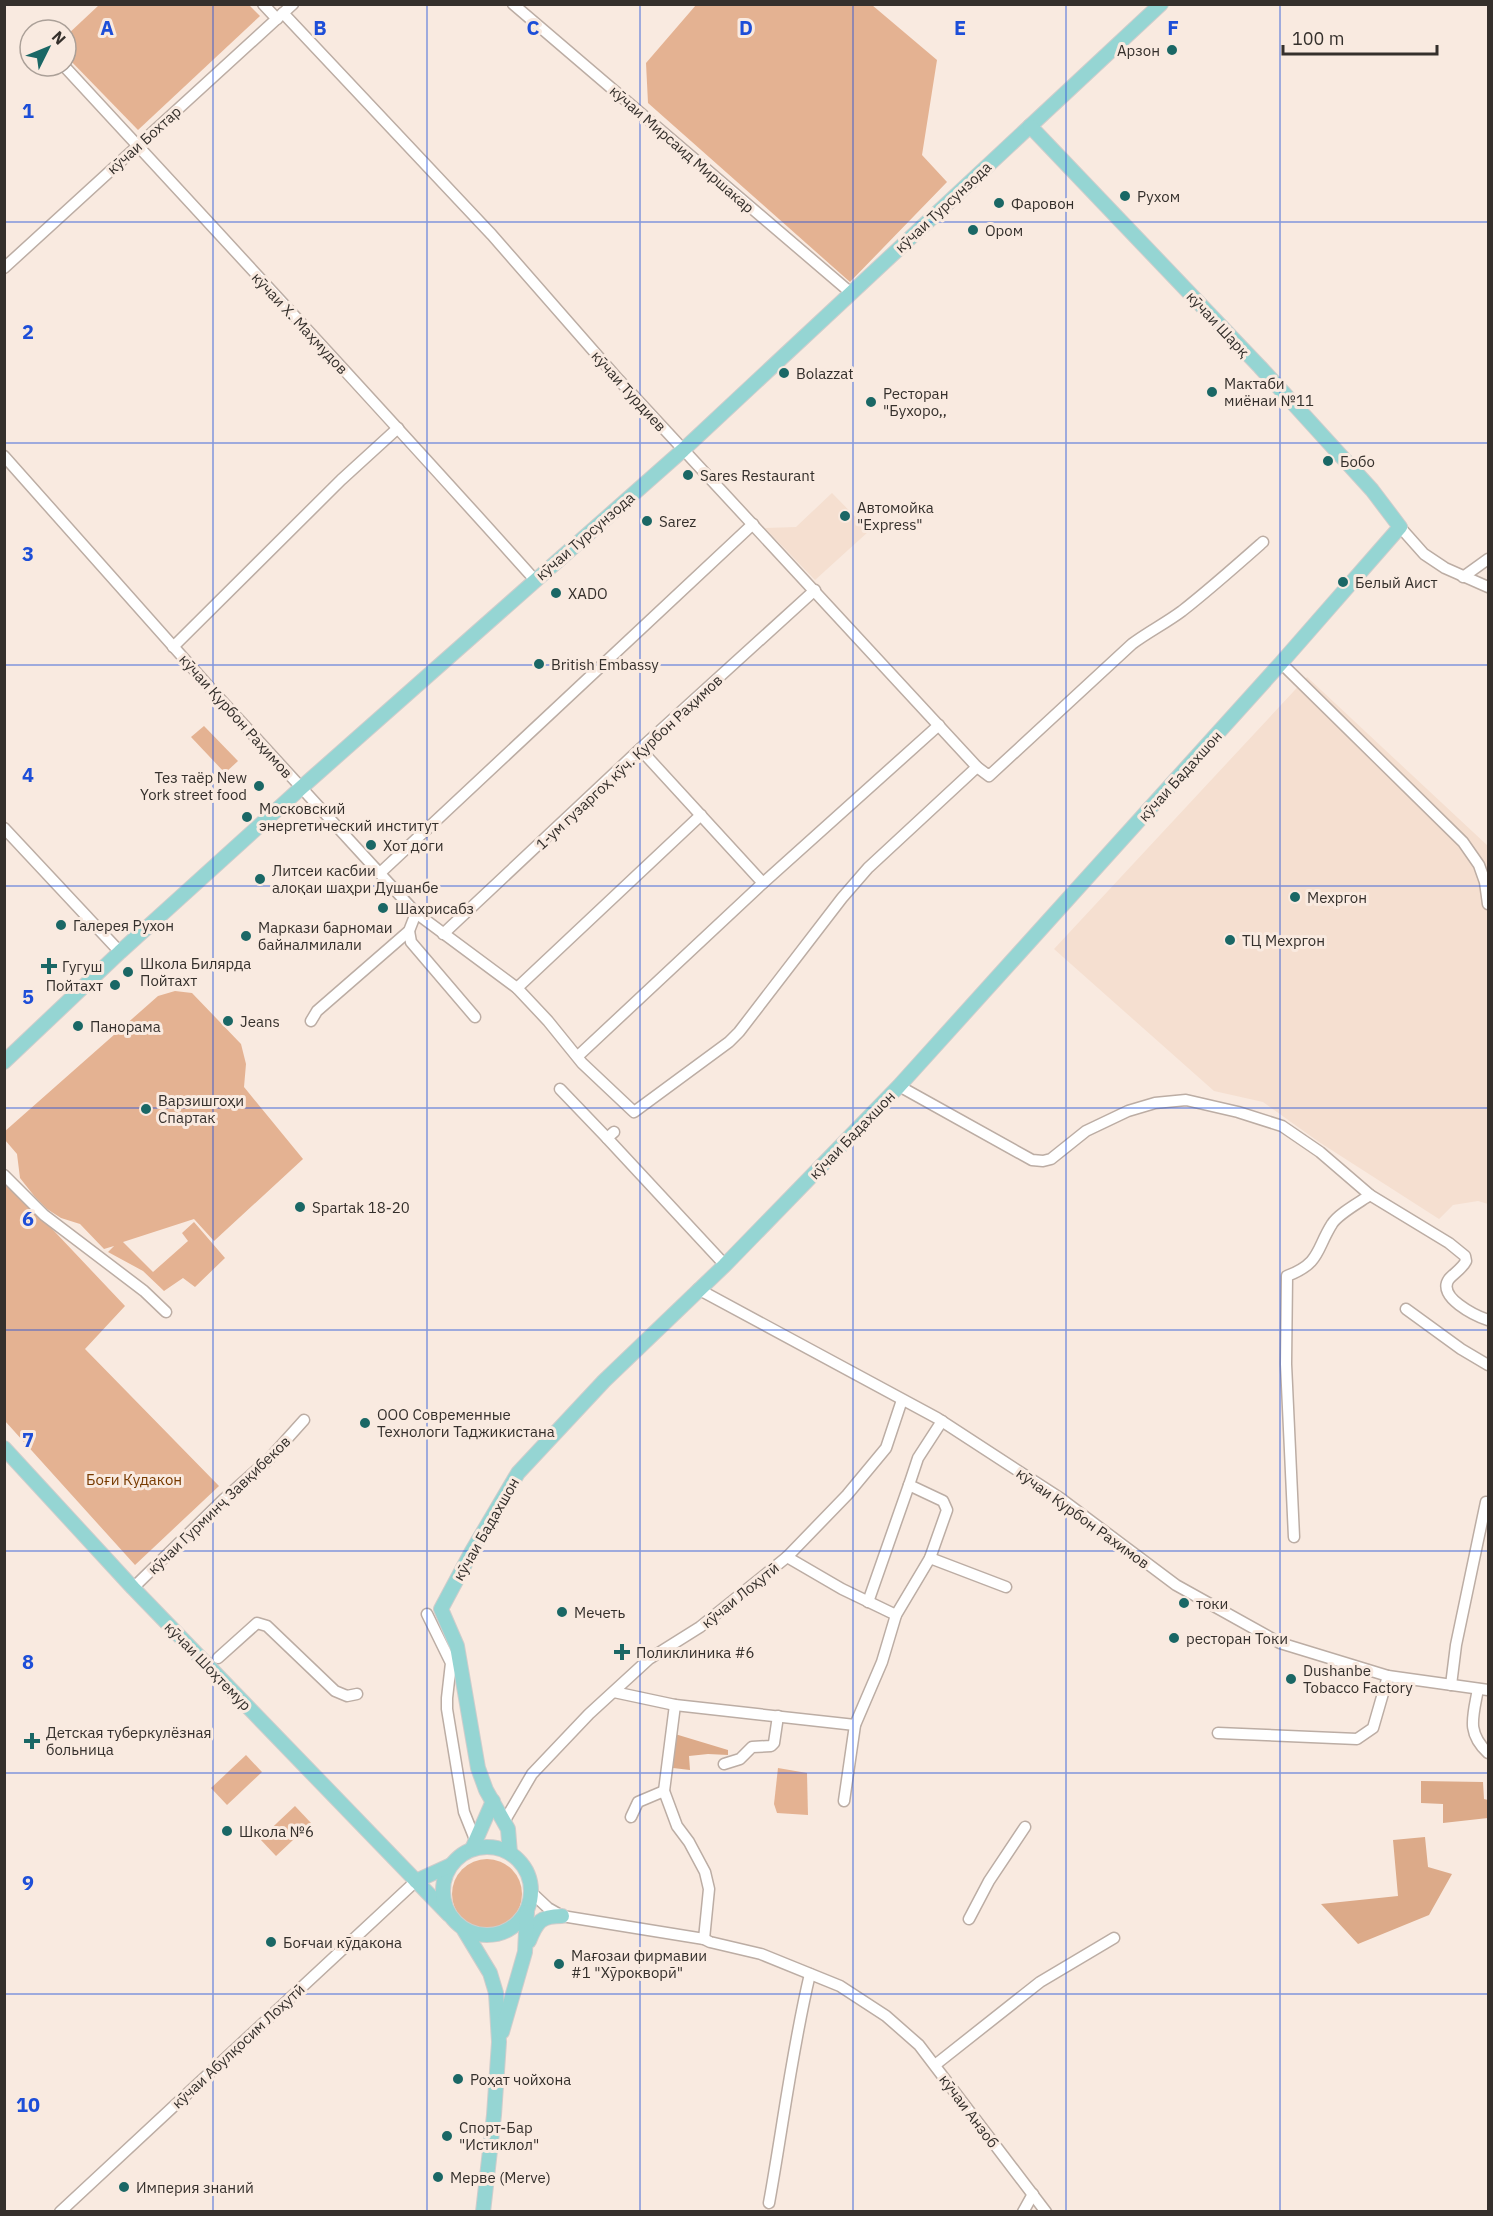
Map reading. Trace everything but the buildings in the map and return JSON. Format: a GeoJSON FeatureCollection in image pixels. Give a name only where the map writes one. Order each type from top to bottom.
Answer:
{"type":"FeatureCollection","features":[{"type":"Feature","properties":{"kind":"main road","name":"кӯчаи Турсунзода"},"geometry":{"type":"LineString","coordinates":[[4,1062],[120,952],[302,787],[683,450],[1160,5]]}},
{"type":"Feature","properties":{"kind":"main road","name":"кӯчаи Шарқ"},"geometry":{"type":"LineString","coordinates":[[1030,126],[1260,367],[1372,490],[1400,527]]}},
{"type":"Feature","properties":{"kind":"main road","name":"кӯчаи Бадахшон"},"geometry":{"type":"LineString","coordinates":[[510,1853],[508,1828],[489,1795],[473,1750],[457,1646],[441,1609],[518,1473],[604,1381],[725,1265],[899,1086],[1281,663],[1400,527]]}},
{"type":"Feature","properties":{"kind":"main road","name":"кӯчаи Шоҳтемур"},"geometry":{"type":"LineString","coordinates":[[4,1448],[133,1588],[449,1914]]}},
{"type":"Feature","properties":{"kind":"main road"},"geometry":{"type":"LineString","coordinates":[[483,2211],[494,2115],[499,2042],[496,1993],[490,1973],[464,1930],[449,1914],[442,1889],[451,1865],[474,1846],[489,1795]]}},
{"type":"Feature","properties":{"kind":"main road"},"geometry":{"type":"LineString","coordinates":[[474,1846],[491,1847],[510,1853],[526,1870],[532,1893],[527,1912],[525,1952]]}},
{"type":"Feature","properties":{"kind":"main road"},"geometry":{"type":"LineString","coordinates":[[416,1881],[451,1865]]}},
{"type":"Feature","properties":{"kind":"main road"},"geometry":{"type":"LineString","coordinates":[[464,1930],[481,1936],[499,1935],[516,1926],[527,1912]]}},
{"type":"Feature","properties":{"kind":"main road"},"geometry":{"type":"LineString","coordinates":[[499,2042],[534,1928],[548,1916],[562,1916]]}},
{"type":"Feature","properties":{"kind":"street","name":"кӯчаи Турдиев"},"geometry":{"type":"LineString","coordinates":[[263,4],[280,16],[492,236],[618,379],[977,766]]}},
{"type":"Feature","properties":{"kind":"street","name":"кӯчаи Бохтар"},"geometry":{"type":"LineString","coordinates":[[4,268],[293,4]]}},
{"type":"Feature","properties":{"kind":"street","name":"кӯчаи Мирсаид Миршакар"},"geometry":{"type":"LineString","coordinates":[[513,4],[851,293]]}},
{"type":"Feature","properties":{"kind":"street","name":"кӯчаи Х. Маҳмудов"},"geometry":{"type":"LineString","coordinates":[[75,78],[535,580]]}},
{"type":"Feature","properties":{"kind":"street"},"geometry":{"type":"LineString","coordinates":[[173,647],[341,480],[398,428]]}},
{"type":"Feature","properties":{"kind":"street","name":"кӯчаи Қурбон Раҳимов"},"geometry":{"type":"LineString","coordinates":[[4,456],[173,647],[416,913],[517,988],[592,1073],[634,1112],[734,1037],[868,868],[977,766]]}},
{"type":"Feature","properties":{"kind":"street"},"geometry":{"type":"LineString","coordinates":[[380,873],[753,524]]}},
{"type":"Feature","properties":{"kind":"street"},"geometry":{"type":"LineString","coordinates":[[1400,527],[1424,554],[1463,577],[1488,587]]}},
{"type":"Feature","properties":{"kind":"street"},"geometry":{"type":"LineString","coordinates":[[977,766],[989,776],[1132,644],[1201,596],[1263,542]]}},
{"type":"Feature","properties":{"kind":"street"},"geometry":{"type":"LineString","coordinates":[[1463,577],[1488,559]]}},
{"type":"Feature","properties":{"kind":"street","name":"1-ум гузаргоҳ кӯч. Қурбон Раҳимов"},"geometry":{"type":"LineString","coordinates":[[443,934],[640,749],[815,590]]}},
{"type":"Feature","properties":{"kind":"street"},"geometry":{"type":"LineString","coordinates":[[1281,663],[1463,842],[1479,865],[1485,882],[1488,904]]}},
{"type":"Feature","properties":{"kind":"street"},"geometry":{"type":"LineString","coordinates":[[579,1056],[764,883],[939,725]]}},
{"type":"Feature","properties":{"kind":"street"},"geometry":{"type":"LineString","coordinates":[[640,749],[764,883]]}},
{"type":"Feature","properties":{"kind":"street"},"geometry":{"type":"LineString","coordinates":[[517,988],[701,815]]}},
{"type":"Feature","properties":{"kind":"street"},"geometry":{"type":"LineString","coordinates":[[4,828],[120,952]]}},
{"type":"Feature","properties":{"kind":"street"},"geometry":{"type":"LineString","coordinates":[[311,1021],[317,1011],[409,931],[416,913]]}},
{"type":"Feature","properties":{"kind":"street"},"geometry":{"type":"LineString","coordinates":[[409,931],[411,942],[475,1017]]}},
{"type":"Feature","properties":{"kind":"street"},"geometry":{"type":"LineString","coordinates":[[899,1086],[1032,1160],[1051,1159],[1086,1131],[1128,1111],[1155,1103],[1186,1100],[1238,1112],[1282,1126],[1320,1152],[1370,1195],[1449,1243],[1465,1257],[1465,1265],[1448,1281],[1447,1289],[1451,1297],[1461,1306],[1488,1320]]}},
{"type":"Feature","properties":{"kind":"street"},"geometry":{"type":"LineString","coordinates":[[560,1089],[610,1135],[725,1265]]}},
{"type":"Feature","properties":{"kind":"street"},"geometry":{"type":"LineString","coordinates":[[4,1175],[44,1215],[144,1291],[166,1312]]}},
{"type":"Feature","properties":{"kind":"street"},"geometry":{"type":"LineString","coordinates":[[1294,1537],[1286,1364],[1287,1276],[1302,1270],[1318,1254],[1333,1222],[1370,1195]]}},
{"type":"Feature","properties":{"kind":"street","name":"кӯчаи Курбон Рахимов"},"geometry":{"type":"LineString","coordinates":[[698,1289],[942,1421],[1060,1498],[1176,1585],[1280,1643],[1388,1676],[1483,1690]]}},
{"type":"Feature","properties":{"kind":"street"},"geometry":{"type":"LineString","coordinates":[[1406,1310],[1488,1365]]}},
{"type":"Feature","properties":{"kind":"street","name":"кӯчаи Лоҳутӣ"},"geometry":{"type":"LineString","coordinates":[[504,1822],[532,1774],[589,1714],[649,1659],[700,1627],[787,1557],[848,1496],[886,1448],[902,1400]]}},
{"type":"Feature","properties":{"kind":"street","name":"кӯчаи Гурминҷ Завқибеков"},"geometry":{"type":"LineString","coordinates":[[133,1588],[224,1499],[269,1459],[304,1420]]}},
{"type":"Feature","properties":{"kind":"street"},"geometry":{"type":"LineString","coordinates":[[868,1602],[918,1458],[942,1421]]}},
{"type":"Feature","properties":{"kind":"street"},"geometry":{"type":"LineString","coordinates":[[844,1802],[855,1725],[882,1662],[896,1615],[930,1558],[947,1510],[943,1501],[909,1485]]}},
{"type":"Feature","properties":{"kind":"street"},"geometry":{"type":"LineString","coordinates":[[1451,1685],[1456,1646],[1486,1502]]}},
{"type":"Feature","properties":{"kind":"street"},"geometry":{"type":"LineString","coordinates":[[787,1557],[896,1615]]}},
{"type":"Feature","properties":{"kind":"street"},"geometry":{"type":"LineString","coordinates":[[930,1558],[1006,1587]]}},
{"type":"Feature","properties":{"kind":"street"},"geometry":{"type":"LineString","coordinates":[[427,1614],[451,1663],[447,1709],[464,1812],[474,1846]]}},
{"type":"Feature","properties":{"kind":"street"},"geometry":{"type":"LineString","coordinates":[[218,1658],[257,1623],[261,1623],[267,1626],[335,1690],[346,1696],[357,1694]]}},
{"type":"Feature","properties":{"kind":"street"},"geometry":{"type":"LineString","coordinates":[[1218,1733],[1357,1739],[1373,1728],[1388,1676]]}},
{"type":"Feature","properties":{"kind":"street"},"geometry":{"type":"LineString","coordinates":[[1483,1690],[1472,1728],[1479,1744],[1488,1753]]}},
{"type":"Feature","properties":{"kind":"street"},"geometry":{"type":"LineString","coordinates":[[614,1692],[675,1705],[855,1725]]}},
{"type":"Feature","properties":{"kind":"street"},"geometry":{"type":"LineString","coordinates":[[675,1705],[664,1791],[677,1826],[689,1842],[705,1872],[709,1889],[704,1939]]}},
{"type":"Feature","properties":{"kind":"street"},"geometry":{"type":"LineString","coordinates":[[724,1764],[740,1759],[752,1747],[771,1746],[774,1743],[778,1716]]}},
{"type":"Feature","properties":{"kind":"street"},"geometry":{"type":"LineString","coordinates":[[631,1816],[642,1799],[664,1791]]}},
{"type":"Feature","properties":{"kind":"street"},"geometry":{"type":"LineString","coordinates":[[969,1919],[989,1881],[1025,1827]]}},
{"type":"Feature","properties":{"kind":"street","name":"кӯчаи Абулқосим Лоҳутӣ"},"geometry":{"type":"LineString","coordinates":[[60,2211],[416,1881]]}},
{"type":"Feature","properties":{"kind":"street"},"geometry":{"type":"LineString","coordinates":[[532,1893],[548,1908],[562,1916]]}},
{"type":"Feature","properties":{"kind":"street","name":"кӯчаи Анзоб"},"geometry":{"type":"LineString","coordinates":[[562,1916],[704,1939],[761,1954],[840,1986],[886,2016],[919,2045],[1046,2211]]}},
{"type":"Feature","properties":{"kind":"street"},"geometry":{"type":"LineString","coordinates":[[935,2066],[1040,1982],[1114,1938]]}},
{"type":"Feature","properties":{"kind":"street"},"geometry":{"type":"LineString","coordinates":[[769,2203],[799,2020],[810,1974]]}},
{"type":"Feature","properties":{"kind":"street"},"geometry":{"type":"LineString","coordinates":[[1023,2211],[1033,2194]]}},
{"type":"Feature","properties":{"kind":"shaded area","name":"Автомойка \"Express\""},"geometry":{"type":"Polygon","coordinates":[[[832,493],[869,531],[815,580],[765,528],[796,527],[832,493]]]}},
{"type":"Feature","properties":{"kind":"shaded area","name":"Мехргон"},"geometry":{"type":"Polygon","coordinates":[[[1307,677],[1488,846],[1488,1204],[1478,1201],[1453,1205],[1439,1219],[1319,1142],[1263,1102],[1214,1091],[1054,949],[1307,677]]]}},
{"type":"Feature","properties":{"kind":"shaded area"},"geometry":{"type":"Polygon","coordinates":[[[675,1734],[728,1750],[728,1755],[689,1756],[690,1770],[673,1768],[675,1734]]]}},
{"type":"Feature","properties":{"kind":"shaded area"},"geometry":{"type":"Polygon","coordinates":[[[1421,1781],[1483,1782],[1484,1799],[1488,1800],[1488,1818],[1443,1823],[1443,1804],[1421,1803],[1421,1781]]]}},
{"type":"Feature","properties":{"kind":"shaded area"},"geometry":{"type":"Polygon","coordinates":[[[1425,1837],[1428,1867],[1452,1874],[1429,1915],[1358,1944],[1321,1904],[1398,1896],[1393,1840],[1425,1837]]]}},
{"type":"Feature","properties":{"kind":"green space"},"geometry":{"type":"Polygon","coordinates":[[[99,5],[249,5],[260,16],[138,130],[78,68],[78,25],[99,5]]]}},
{"type":"Feature","properties":{"kind":"green space"},"geometry":{"type":"Polygon","coordinates":[[[696,5],[872,5],[937,60],[922,155],[947,182],[850,282],[648,103],[646,63],[696,5]]]}},
{"type":"Feature","properties":{"kind":"green space"},"geometry":{"type":"Polygon","coordinates":[[[204,726],[238,761],[225,773],[191,737],[204,726]]]}},
{"type":"Feature","properties":{"kind":"green space","name":"Варзишгоҳи Спартак"},"geometry":{"type":"Polygon","coordinates":[[[175,991],[192,993],[241,1044],[246,1064],[244,1087],[303,1159],[214,1241],[194,1219],[123,1242],[153,1272],[188,1241],[182,1233],[194,1222],[225,1258],[195,1287],[183,1278],[164,1291],[143,1271],[108,1252],[114,1246],[104,1249],[80,1224],[61,1218],[47,1209],[20,1178],[17,1154],[5,1140],[4,1132],[158,996],[175,991]]]}},
{"type":"Feature","properties":{"kind":"green space","name":"Боғи Кудакон"},"geometry":{"type":"Polygon","coordinates":[[[4,1178],[125,1306],[85,1349],[219,1486],[135,1565],[5,1421],[4,1178]]]}},
{"type":"Feature","properties":{"kind":"green space"},"geometry":{"type":"Polygon","coordinates":[[[246,1755],[262,1772],[227,1805],[211,1788],[246,1755]]]}},
{"type":"Feature","properties":{"kind":"green space"},"geometry":{"type":"Polygon","coordinates":[[[778,1768],[807,1773],[808,1815],[777,1813],[774,1804],[778,1768]]]}},
{"type":"Feature","properties":{"kind":"green space"},"geometry":{"type":"Polygon","coordinates":[[[295,1806],[311,1823],[276,1856],[260,1839],[295,1806]]]}},
{"type":"Feature","properties":{"kind":"green space"},"geometry":{"type":"Polygon","coordinates":[[[487,1859],[500,1862],[512,1869],[519,1881],[522,1894],[519,1907],[512,1919],[500,1926],[487,1929],[474,1926],[462,1919],[455,1907],[452,1894],[455,1881],[462,1869],[474,1862],[487,1859]]]}},
{"type":"Feature","properties":{"kind":"place","name":"Арзон"},"geometry":{"type":"Point","coordinates":[1172,50]}},
{"type":"Feature","properties":{"kind":"place","name":"Рухом"},"geometry":{"type":"Point","coordinates":[1125,196]}},
{"type":"Feature","properties":{"kind":"place","name":"Фаровон"},"geometry":{"type":"Point","coordinates":[999,203]}},
{"type":"Feature","properties":{"kind":"place","name":"Ором"},"geometry":{"type":"Point","coordinates":[973,230]}},
{"type":"Feature","properties":{"kind":"place","name":"Bolazzat"},"geometry":{"type":"Point","coordinates":[784,373]}},
{"type":"Feature","properties":{"kind":"place","name":"Мактаби миёнаи №11"},"geometry":{"type":"Point","coordinates":[1212,392]}},
{"type":"Feature","properties":{"kind":"place","name":"Ресторан \"Бухоро,,"},"geometry":{"type":"Point","coordinates":[871,402]}},
{"type":"Feature","properties":{"kind":"place","name":"Бобо"},"geometry":{"type":"Point","coordinates":[1328,461]}},
{"type":"Feature","properties":{"kind":"place","name":"Sares Restaurant"},"geometry":{"type":"Point","coordinates":[688,475]}},
{"type":"Feature","properties":{"kind":"place","name":"Автомойка \"Express\""},"geometry":{"type":"Point","coordinates":[845,516]}},
{"type":"Feature","properties":{"kind":"place","name":"Sarez"},"geometry":{"type":"Point","coordinates":[647,521]}},
{"type":"Feature","properties":{"kind":"place","name":"Белый Аист"},"geometry":{"type":"Point","coordinates":[1343,582]}},
{"type":"Feature","properties":{"kind":"place","name":"XADO"},"geometry":{"type":"Point","coordinates":[556,593]}},
{"type":"Feature","properties":{"kind":"place","name":"British Embassy"},"geometry":{"type":"Point","coordinates":[539,664]}},
{"type":"Feature","properties":{"kind":"place","name":"Тез таёр New York street food"},"geometry":{"type":"Point","coordinates":[259,786]}},
{"type":"Feature","properties":{"kind":"place","name":"Московский энергетический институт"},"geometry":{"type":"Point","coordinates":[247,817]}},
{"type":"Feature","properties":{"kind":"place","name":"Хот доги"},"geometry":{"type":"Point","coordinates":[371,845]}},
{"type":"Feature","properties":{"kind":"place","name":"Литсеи касбии алоқаи шаҳри Душанбе"},"geometry":{"type":"Point","coordinates":[260,879]}},
{"type":"Feature","properties":{"kind":"place","name":"Мехргон"},"geometry":{"type":"Point","coordinates":[1295,897]}},
{"type":"Feature","properties":{"kind":"place","name":"Шахрисабз"},"geometry":{"type":"Point","coordinates":[383,908]}},
{"type":"Feature","properties":{"kind":"place","name":"Галерея Рухон"},"geometry":{"type":"Point","coordinates":[61,925]}},
{"type":"Feature","properties":{"kind":"place","name":"Маркази барномаи байналмилали"},"geometry":{"type":"Point","coordinates":[246,936]}},
{"type":"Feature","properties":{"kind":"place","name":"ТЦ Мехргон"},"geometry":{"type":"Point","coordinates":[1230,940]}},
{"type":"Feature","properties":{"kind":"place","name":"Гугуш"},"geometry":{"type":"Point","coordinates":[49,966]}},
{"type":"Feature","properties":{"kind":"place","name":"Школа Билярда Пойтахт"},"geometry":{"type":"Point","coordinates":[128,972]}},
{"type":"Feature","properties":{"kind":"place","name":"Пойтахт"},"geometry":{"type":"Point","coordinates":[115,985]}},
{"type":"Feature","properties":{"kind":"place","name":"Jeans"},"geometry":{"type":"Point","coordinates":[228,1021]}},
{"type":"Feature","properties":{"kind":"place","name":"Панорама"},"geometry":{"type":"Point","coordinates":[78,1026]}},
{"type":"Feature","properties":{"kind":"place","name":"Варзишгоҳи Спартак"},"geometry":{"type":"Point","coordinates":[146,1109]}},
{"type":"Feature","properties":{"kind":"place","name":"Spartak 18-20"},"geometry":{"type":"Point","coordinates":[300,1207]}},
{"type":"Feature","properties":{"kind":"place","name":"ООО Современные Технологи Таджикистана"},"geometry":{"type":"Point","coordinates":[365,1423]}},
{"type":"Feature","properties":{"kind":"place","name":"токи"},"geometry":{"type":"Point","coordinates":[1184,1603]}},
{"type":"Feature","properties":{"kind":"place","name":"Мечеть"},"geometry":{"type":"Point","coordinates":[562,1612]}},
{"type":"Feature","properties":{"kind":"place","name":"ресторан Токи"},"geometry":{"type":"Point","coordinates":[1174,1638]}},
{"type":"Feature","properties":{"kind":"place","name":"Поликлиника #6"},"geometry":{"type":"Point","coordinates":[622,1652]}},
{"type":"Feature","properties":{"kind":"place","name":"Dushanbe Tobacco Factory"},"geometry":{"type":"Point","coordinates":[1291,1679]}},
{"type":"Feature","properties":{"kind":"place","name":"Детская туберкулёзная больница"},"geometry":{"type":"Point","coordinates":[32,1741]}},
{"type":"Feature","properties":{"kind":"place","name":"Школа №6"},"geometry":{"type":"Point","coordinates":[227,1831]}},
{"type":"Feature","properties":{"kind":"place","name":"Боғчаи кӯдакона"},"geometry":{"type":"Point","coordinates":[271,1942]}},
{"type":"Feature","properties":{"kind":"place","name":"Мағозаи фирмавии #1 \"Хӯрокворӣ\""},"geometry":{"type":"Point","coordinates":[559,1964]}},
{"type":"Feature","properties":{"kind":"place","name":"Роҳат чойхона"},"geometry":{"type":"Point","coordinates":[458,2079]}},
{"type":"Feature","properties":{"kind":"place","name":"Спорт-Бар \"Истиклол\""},"geometry":{"type":"Point","coordinates":[447,2136]}},
{"type":"Feature","properties":{"kind":"place","name":"Мерве (Merve)"},"geometry":{"type":"Point","coordinates":[438,2177]}},
{"type":"Feature","properties":{"kind":"place","name":"Империя знаний"},"geometry":{"type":"Point","coordinates":[124,2187]}}]}
